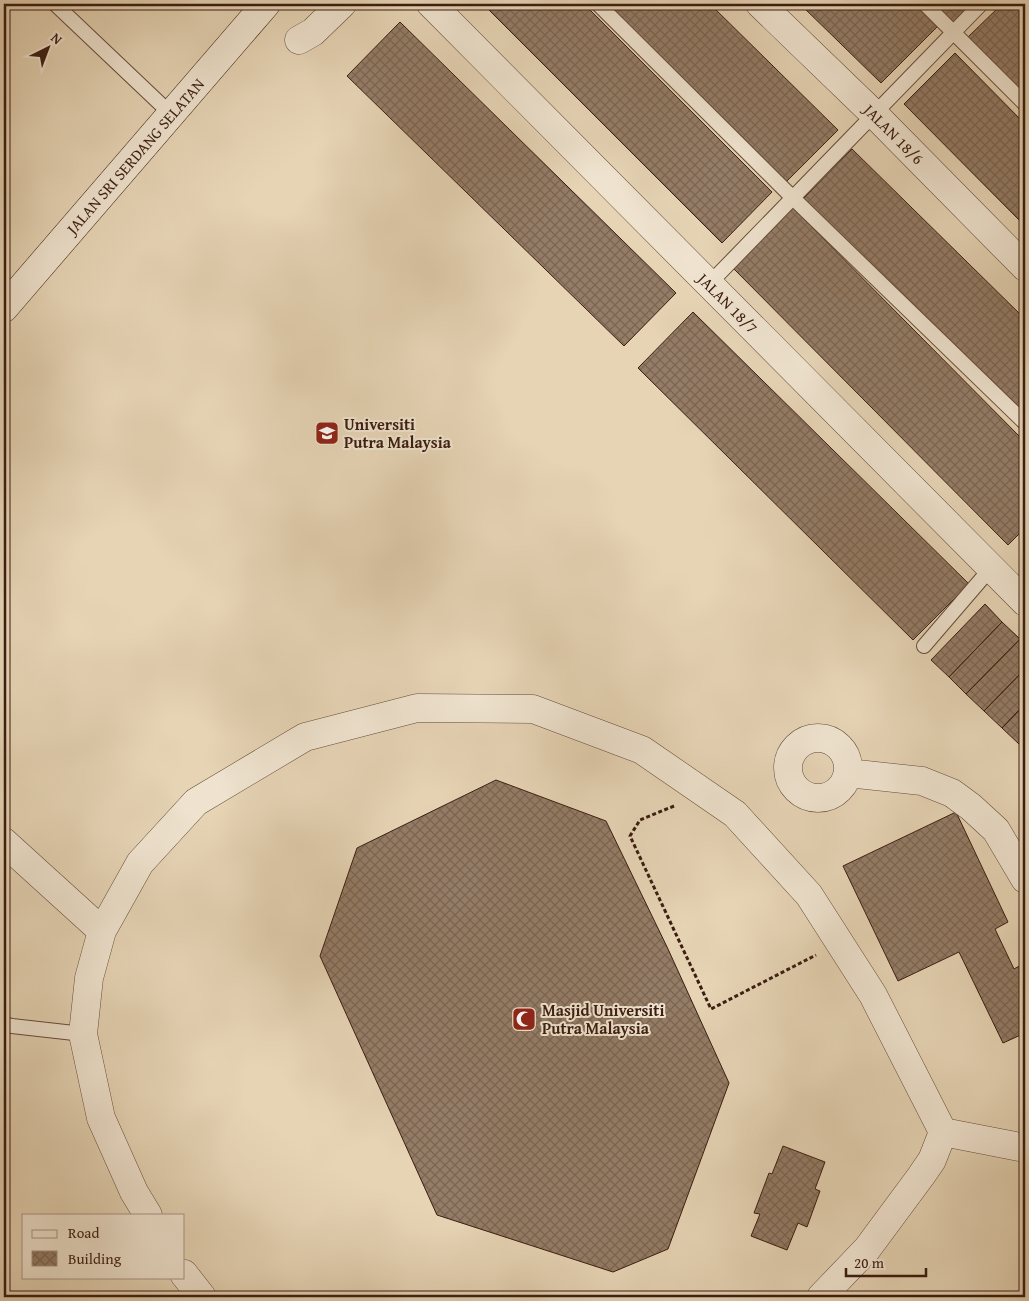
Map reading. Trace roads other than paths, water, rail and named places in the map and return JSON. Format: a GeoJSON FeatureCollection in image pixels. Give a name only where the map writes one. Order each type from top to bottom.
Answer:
{"type":"FeatureCollection","features":[{"type":"Feature","properties":{"kind":"street","name":"JALAN SRI SERDANG SELATAN"},"geometry":{"type":"LineString","coordinates":[[4,308],[266,4]]}},
{"type":"Feature","properties":{"kind":"street"},"geometry":{"type":"LineString","coordinates":[[299,40],[313,32],[342,4]]}},
{"type":"Feature","properties":{"kind":"street","name":"JALAN 18/7"},"geometry":{"type":"LineString","coordinates":[[431,4],[991,568],[1024,598]]}},
{"type":"Feature","properties":{"kind":"street","name":"JALAN 18/6"},"geometry":{"type":"LineString","coordinates":[[760,4],[874,114],[1025,267]]}},
{"type":"Feature","properties":{"kind":"street"},"geometry":{"type":"LineString","coordinates":[[147,1214],[134,1192],[101,1118],[83,1034],[89,978],[102,932],[140,863],[196,802],[306,737],[417,708],[533,709],[642,750],[735,814],[809,895],[873,995],[943,1132],[932,1160],[921,1176],[867,1249],[821,1297]]}},
{"type":"Feature","properties":{"kind":"street"},"geometry":{"type":"LineString","coordinates":[[848,773],[922,781],[952,793],[971,807],[996,830],[1025,879]]}},
{"type":"Feature","properties":{"kind":"street"},"geometry":{"type":"LineString","coordinates":[[4,842],[102,932]]}},
{"type":"Feature","properties":{"kind":"street"},"geometry":{"type":"LineString","coordinates":[[943,1132],[1025,1148]]}},
{"type":"Feature","properties":{"kind":"street"},"geometry":{"type":"LineString","coordinates":[[185,1275],[202,1297]]}},
{"type":"Feature","properties":{"kind":"lane"},"geometry":{"type":"LineString","coordinates":[[56,4],[172,115]]}},
{"type":"Feature","properties":{"kind":"lane"},"geometry":{"type":"LineString","coordinates":[[598,4],[793,198],[1025,423]]}},
{"type":"Feature","properties":{"kind":"lane"},"geometry":{"type":"LineString","coordinates":[[925,4],[1025,104]]}},
{"type":"Feature","properties":{"kind":"lane"},"geometry":{"type":"LineString","coordinates":[[709,284],[981,4]]}},
{"type":"Feature","properties":{"kind":"lane"},"geometry":{"type":"LineString","coordinates":[[924,646],[991,568]]}},
{"type":"Feature","properties":{"kind":"lane"},"geometry":{"type":"LineString","coordinates":[[4,1024],[83,1034]]}},
{"type":"Feature","properties":{"kind":"place","name":"Universiti Putra Malaysia"},"geometry":{"type":"Point","coordinates":[327,433]}},
{"type":"Feature","properties":{"kind":"place","name":"Masjid Universiti Putra Malaysia"},"geometry":{"type":"Point","coordinates":[524,1019]}}]}
